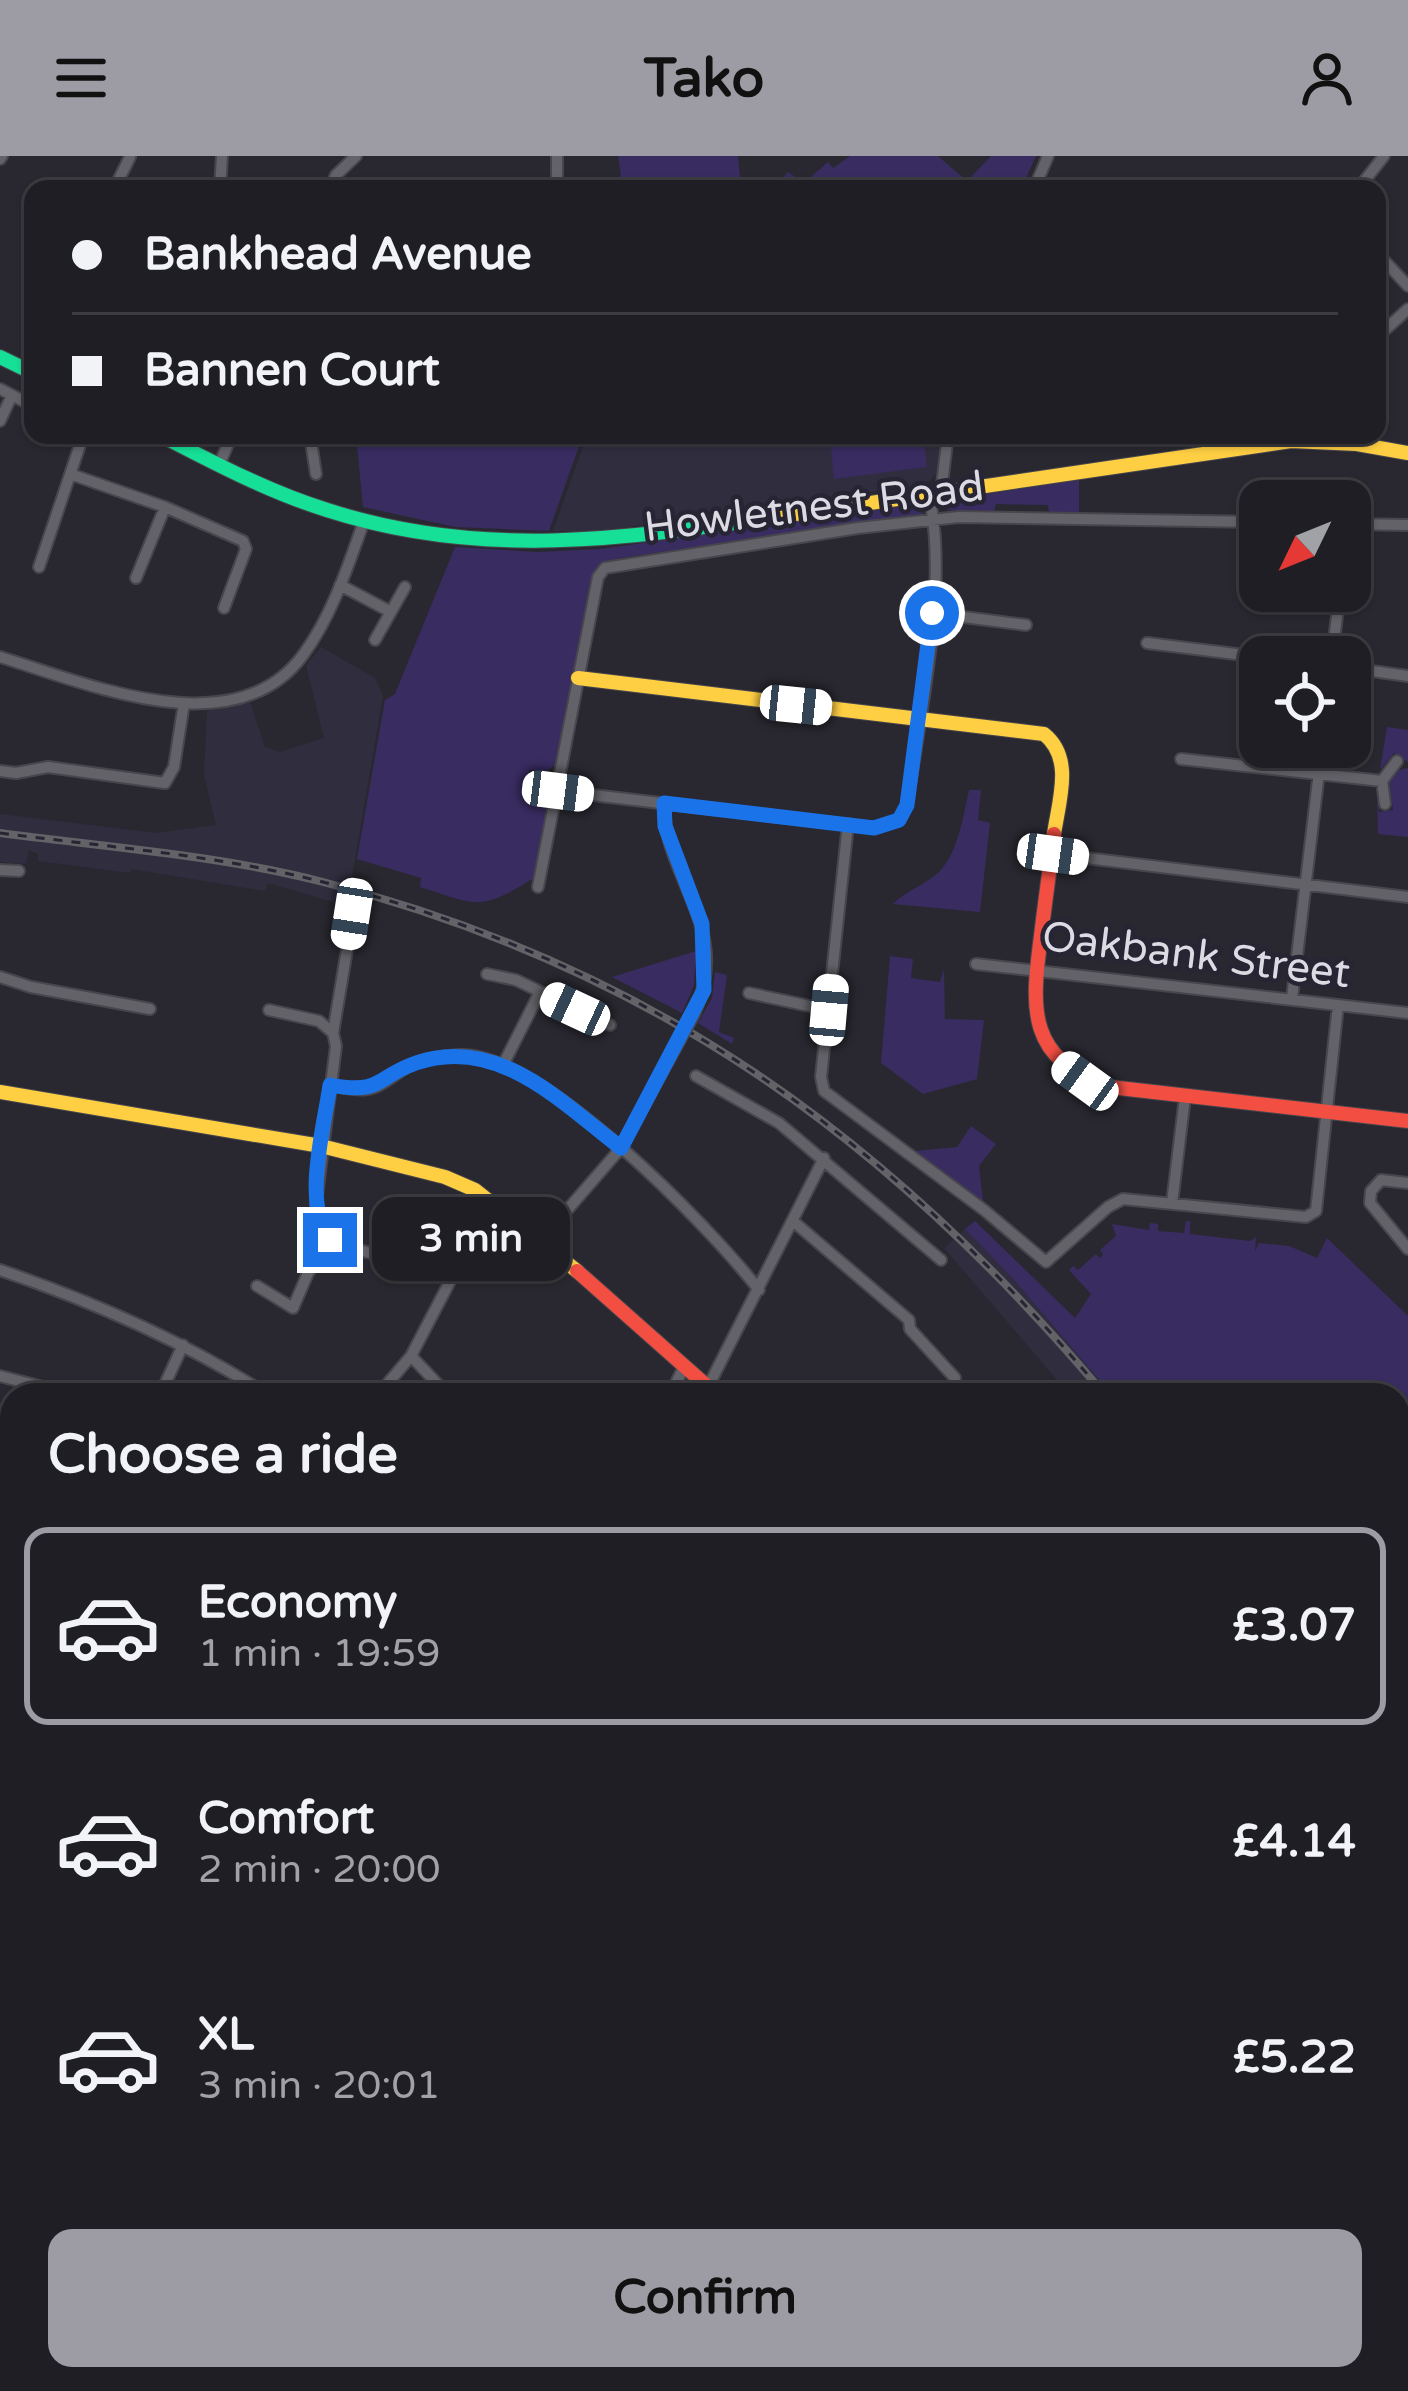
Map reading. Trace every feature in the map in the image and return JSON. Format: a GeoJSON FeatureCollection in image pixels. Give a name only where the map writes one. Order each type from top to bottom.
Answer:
{"type":"FeatureCollection","features":[{"type":"Feature","properties":{"kind":"main road"},"geometry":{"type":"LineString","coordinates":[[178,444],[302,501],[364,520],[496,542],[592,542],[1271,444]]}},
{"type":"Feature","properties":{"kind":"main road"},"geometry":{"type":"LineString","coordinates":[[1357,444],[1408,453]]}},
{"type":"Feature","properties":{"kind":"main road"},"geometry":{"type":"LineString","coordinates":[[578,677],[679,693],[1044,734],[1063,754],[1063,767],[1035,970],[1036,1020],[1060,1062],[1085,1081],[1408,1121]]}},
{"type":"Feature","properties":{"kind":"main road"},"geometry":{"type":"LineString","coordinates":[[0,1092],[321,1146],[446,1177],[492,1201],[703,1383]]}},
{"type":"Feature","properties":{"kind":"street"},"geometry":{"type":"LineString","coordinates":[[334,180],[356,156]]}},
{"type":"Feature","properties":{"kind":"street"},"geometry":{"type":"LineString","coordinates":[[1365,180],[1384,156]]}},
{"type":"Feature","properties":{"kind":"street"},"geometry":{"type":"LineString","coordinates":[[1386,263],[1408,286]]}},
{"type":"Feature","properties":{"kind":"street"},"geometry":{"type":"LineString","coordinates":[[0,422],[6,392]]}},
{"type":"Feature","properties":{"kind":"street"},"geometry":{"type":"LineString","coordinates":[[39,567],[73,475],[78,444]]}},
{"type":"Feature","properties":{"kind":"street"},"geometry":{"type":"LineString","coordinates":[[219,465],[228,444]]}},
{"type":"Feature","properties":{"kind":"street"},"geometry":{"type":"LineString","coordinates":[[311,444],[316,474]]}},
{"type":"Feature","properties":{"kind":"street"},"geometry":{"type":"LineString","coordinates":[[558,791],[848,824],[884,827],[899,820],[905,813],[920,718],[932,613],[935,494],[947,444]]}},
{"type":"Feature","properties":{"kind":"street"},"geometry":{"type":"LineString","coordinates":[[73,475],[243,541],[246,549],[224,608]]}},
{"type":"Feature","properties":{"kind":"street"},"geometry":{"type":"LineString","coordinates":[[136,578],[165,507]]}},
{"type":"Feature","properties":{"kind":"street","name":"Howletnest Road"},"geometry":{"type":"LineString","coordinates":[[578,677],[598,578],[605,568],[628,562],[959,517],[1239,522]]}},
{"type":"Feature","properties":{"kind":"street"},"geometry":{"type":"LineString","coordinates":[[0,657],[160,703],[213,702],[251,693],[292,668],[303,655],[340,585],[364,520]]}},
{"type":"Feature","properties":{"kind":"street"},"geometry":{"type":"LineString","coordinates":[[1371,524],[1408,525]]}},
{"type":"Feature","properties":{"kind":"street"},"geometry":{"type":"LineString","coordinates":[[340,585],[391,612]]}},
{"type":"Feature","properties":{"kind":"street"},"geometry":{"type":"LineString","coordinates":[[375,640],[405,587]]}},
{"type":"Feature","properties":{"kind":"street"},"geometry":{"type":"LineString","coordinates":[[932,613],[1026,625]]}},
{"type":"Feature","properties":{"kind":"street"},"geometry":{"type":"LineString","coordinates":[[1161,630],[1153,644],[1239,654]]}},
{"type":"Feature","properties":{"kind":"street"},"geometry":{"type":"LineString","coordinates":[[1371,671],[1408,676]]}},
{"type":"Feature","properties":{"kind":"street"},"geometry":{"type":"LineString","coordinates":[[538,886],[578,677]]}},
{"type":"Feature","properties":{"kind":"street"},"geometry":{"type":"LineString","coordinates":[[0,771],[48,767],[165,784],[174,766],[184,704]]}},
{"type":"Feature","properties":{"kind":"street"},"geometry":{"type":"LineString","coordinates":[[1181,759],[1382,781]]}},
{"type":"Feature","properties":{"kind":"street"},"geometry":{"type":"LineString","coordinates":[[1385,804],[1382,781],[1397,761]]}},
{"type":"Feature","properties":{"kind":"street"},"geometry":{"type":"LineString","coordinates":[[1292,998],[1320,768]]}},
{"type":"Feature","properties":{"kind":"street"},"geometry":{"type":"LineString","coordinates":[[562,1216],[621,1148],[704,990],[705,943],[699,913],[665,826],[664,803]]}},
{"type":"Feature","properties":{"kind":"street"},"geometry":{"type":"LineString","coordinates":[[848,824],[821,1078],[828,1096],[984,1210],[1046,1262],[1123,1199],[1306,1217],[1316,1211],[1338,1005]]}},
{"type":"Feature","properties":{"kind":"street"},"geometry":{"type":"LineString","coordinates":[[1053,854],[1408,897]]}},
{"type":"Feature","properties":{"kind":"street"},"geometry":{"type":"LineString","coordinates":[[0,870],[19,871]]}},
{"type":"Feature","properties":{"kind":"street"},"geometry":{"type":"LineString","coordinates":[[352,914],[333,1033],[336,1046],[316,1203],[321,1228],[330,1240],[377,1254]]}},
{"type":"Feature","properties":{"kind":"street","name":"Oakbank Street"},"geometry":{"type":"LineString","coordinates":[[976,964],[1408,1013]]}},
{"type":"Feature","properties":{"kind":"street"},"geometry":{"type":"LineString","coordinates":[[487,974],[515,980],[610,1025]]}},
{"type":"Feature","properties":{"kind":"street"},"geometry":{"type":"LineString","coordinates":[[0,977],[150,1010]]}},
{"type":"Feature","properties":{"kind":"street"},"geometry":{"type":"LineString","coordinates":[[504,1063],[540,992]]}},
{"type":"Feature","properties":{"kind":"street"},"geometry":{"type":"LineString","coordinates":[[749,993],[829,1010]]}},
{"type":"Feature","properties":{"kind":"street"},"geometry":{"type":"LineString","coordinates":[[268,1010],[319,1021],[333,1033]]}},
{"type":"Feature","properties":{"kind":"street"},"geometry":{"type":"LineString","coordinates":[[330,1085],[368,1089],[411,1064],[432,1058],[466,1055],[504,1063],[621,1148],[688,1208],[759,1290]]}},
{"type":"Feature","properties":{"kind":"street"},"geometry":{"type":"LineString","coordinates":[[696,1076],[779,1123],[941,1260]]}},
{"type":"Feature","properties":{"kind":"street"},"geometry":{"type":"LineString","coordinates":[[1172,1203],[1185,1097]]}},
{"type":"Feature","properties":{"kind":"street"},"geometry":{"type":"LineString","coordinates":[[716,1383],[824,1158]]}},
{"type":"Feature","properties":{"kind":"street"},"geometry":{"type":"LineString","coordinates":[[1408,1183],[1381,1180],[1371,1191],[1370,1203],[1408,1249]]}},
{"type":"Feature","properties":{"kind":"street"},"geometry":{"type":"LineString","coordinates":[[389,1383],[411,1356],[492,1201]]}},
{"type":"Feature","properties":{"kind":"street"},"geometry":{"type":"LineString","coordinates":[[794,1222],[909,1320],[910,1329],[955,1378]]}},
{"type":"Feature","properties":{"kind":"street"},"geometry":{"type":"LineString","coordinates":[[257,1286],[293,1308],[330,1240]]}},
{"type":"Feature","properties":{"kind":"street"},"geometry":{"type":"LineString","coordinates":[[0,1270],[158,1332],[248,1383]]}},
{"type":"Feature","properties":{"kind":"street"},"geometry":{"type":"LineString","coordinates":[[166,1383],[183,1345]]}},
{"type":"Feature","properties":{"kind":"street"},"geometry":{"type":"LineString","coordinates":[[411,1356],[437,1383]]}},
{"type":"Feature","properties":{"kind":"street"},"geometry":{"type":"LineString","coordinates":[[676,1383],[684,1367]]}},
{"type":"Feature","properties":{"kind":"shaded area"},"geometry":{"type":"Polygon","coordinates":[[[618,156],[738,156],[742,180],[618,180],[618,156]]]}},
{"type":"Feature","properties":{"kind":"shaded area"},"geometry":{"type":"Polygon","coordinates":[[[850,156],[938,156],[966,180],[807,180],[828,162],[833,168],[850,156]]]}},
{"type":"Feature","properties":{"kind":"shaded area"},"geometry":{"type":"Polygon","coordinates":[[[991,156],[1036,156],[1025,180],[968,180],[991,156]]]}},
{"type":"Feature","properties":{"kind":"shaded area"},"geometry":{"type":"Polygon","coordinates":[[[357,444],[580,444],[549,531],[455,527],[363,507],[357,444]]]}},
{"type":"Feature","properties":{"kind":"shaded area"},"geometry":{"type":"Polygon","coordinates":[[[584,444],[940,444],[936,474],[927,484],[600,531],[553,531],[584,444]]]}},
{"type":"Feature","properties":{"kind":"shaded area"},"geometry":{"type":"Polygon","coordinates":[[[831,444],[924,444],[927,467],[834,479],[831,444]]]}},
{"type":"Feature","properties":{"kind":"shaded area"},"geometry":{"type":"Polygon","coordinates":[[[1079,480],[1079,513],[1049,513],[1048,505],[947,510],[947,500],[1079,480]]]}},
{"type":"Feature","properties":{"kind":"shaded area"},"geometry":{"type":"Polygon","coordinates":[[[922,504],[923,514],[602,564],[591,581],[557,764],[547,771],[529,770],[529,781],[544,784],[551,792],[534,878],[502,896],[468,901],[420,887],[421,878],[357,859],[385,700],[395,694],[455,547],[537,552],[600,549],[922,504]]]}},
{"type":"Feature","properties":{"kind":"shaded area"},"geometry":{"type":"Polygon","coordinates":[[[321,647],[375,678],[383,696],[347,906],[268,883],[265,891],[131,869],[130,873],[38,861],[38,854],[29,850],[26,864],[0,862],[0,814],[156,833],[216,825],[204,775],[207,711],[250,702],[265,747],[280,752],[324,738],[306,665],[321,647]]]}},
{"type":"Feature","properties":{"kind":"shaded area"},"geometry":{"type":"Polygon","coordinates":[[[1387,727],[1408,730],[1408,762],[1394,753],[1380,770],[1387,727]]]}},
{"type":"Feature","properties":{"kind":"shaded area"},"geometry":{"type":"Polygon","coordinates":[[[1408,768],[1408,837],[1378,834],[1377,799],[1379,812],[1393,810],[1389,781],[1408,768]]]}},
{"type":"Feature","properties":{"kind":"shaded area"},"geometry":{"type":"Polygon","coordinates":[[[969,790],[981,790],[978,820],[990,823],[980,912],[893,904],[946,863],[969,790]]]}},
{"type":"Feature","properties":{"kind":"shaded area"},"geometry":{"type":"Polygon","coordinates":[[[696,951],[694,985],[682,1013],[612,977],[696,951]]]}},
{"type":"Feature","properties":{"kind":"shaded area"},"geometry":{"type":"Polygon","coordinates":[[[890,956],[913,959],[911,978],[940,982],[944,969],[945,1019],[984,1020],[977,1079],[923,1094],[881,1063],[890,956]]]}},
{"type":"Feature","properties":{"kind":"shaded area"},"geometry":{"type":"Polygon","coordinates":[[[715,972],[727,975],[719,1032],[734,1038],[732,1044],[698,1023],[712,998],[715,972]]]}},
{"type":"Feature","properties":{"kind":"shaded area"},"geometry":{"type":"Polygon","coordinates":[[[971,1126],[996,1144],[979,1166],[984,1210],[905,1152],[957,1147],[971,1126]]]}},
{"type":"Feature","properties":{"kind":"shaded area"},"geometry":{"type":"Polygon","coordinates":[[[975,1221],[1075,1318],[1091,1294],[1069,1270],[1073,1266],[1078,1270],[1096,1254],[1103,1255],[1100,1250],[1116,1236],[1112,1224],[1149,1230],[1150,1223],[1158,1224],[1158,1231],[1184,1233],[1190,1221],[1190,1234],[1250,1241],[1256,1237],[1255,1251],[1259,1243],[1289,1246],[1317,1258],[1327,1238],[1408,1316],[1408,1383],[1102,1383],[965,1229],[975,1221]]]}},
{"type":"Feature","properties":{"kind":"shaded area"},"geometry":{"type":"Polygon","coordinates":[[[965,1229],[1102,1383],[1060,1383],[944,1248],[965,1229]]]}},
{"type":"Feature","properties":{"kind":"railway"},"geometry":{"type":"LineString","coordinates":[[0,833],[203,858],[323,882],[442,918],[553,962],[658,1014],[756,1074],[849,1142],[938,1218],[1023,1302],[1094,1383]]}},
{"type":"Feature","properties":{"kind":"traffic: fast"},"geometry":{"type":"LineString","coordinates":[[0,357],[24,369]]}},
{"type":"Feature","properties":{"kind":"traffic: fast"},"geometry":{"type":"LineString","coordinates":[[178,444],[305,503],[385,526],[442,535],[498,540],[610,537],[782,516]]}},
{"type":"Feature","properties":{"kind":"traffic: slow"},"geometry":{"type":"LineString","coordinates":[[782,516],[1271,444]]}},
{"type":"Feature","properties":{"kind":"traffic: slow"},"geometry":{"type":"LineString","coordinates":[[1357,444],[1408,453]]}},
{"type":"Feature","properties":{"kind":"traffic: slow"},"geometry":{"type":"LineString","coordinates":[[578,678],[1044,734],[1062,767],[1054,834]]}},
{"type":"Feature","properties":{"kind":"traffic: slow"},"geometry":{"type":"LineString","coordinates":[[0,1092],[321,1146],[445,1177],[475,1190],[577,1271]]}},
{"type":"Feature","properties":{"kind":"traffic: jam"},"geometry":{"type":"LineString","coordinates":[[1054,834],[1036,987],[1041,1029],[1063,1062],[1110,1087],[1408,1121]]}},
{"type":"Feature","properties":{"kind":"traffic: jam"},"geometry":{"type":"LineString","coordinates":[[577,1271],[703,1383]]}},
{"type":"Feature","properties":{"kind":"route"},"geometry":{"type":"LineString","coordinates":[[330,1240],[321,1228],[316,1203],[330,1085],[368,1089],[411,1064],[432,1058],[466,1055],[504,1063],[621,1148],[704,990],[702,924],[665,826],[664,803],[874,828],[892,825],[907,805],[932,613]]}}]}
